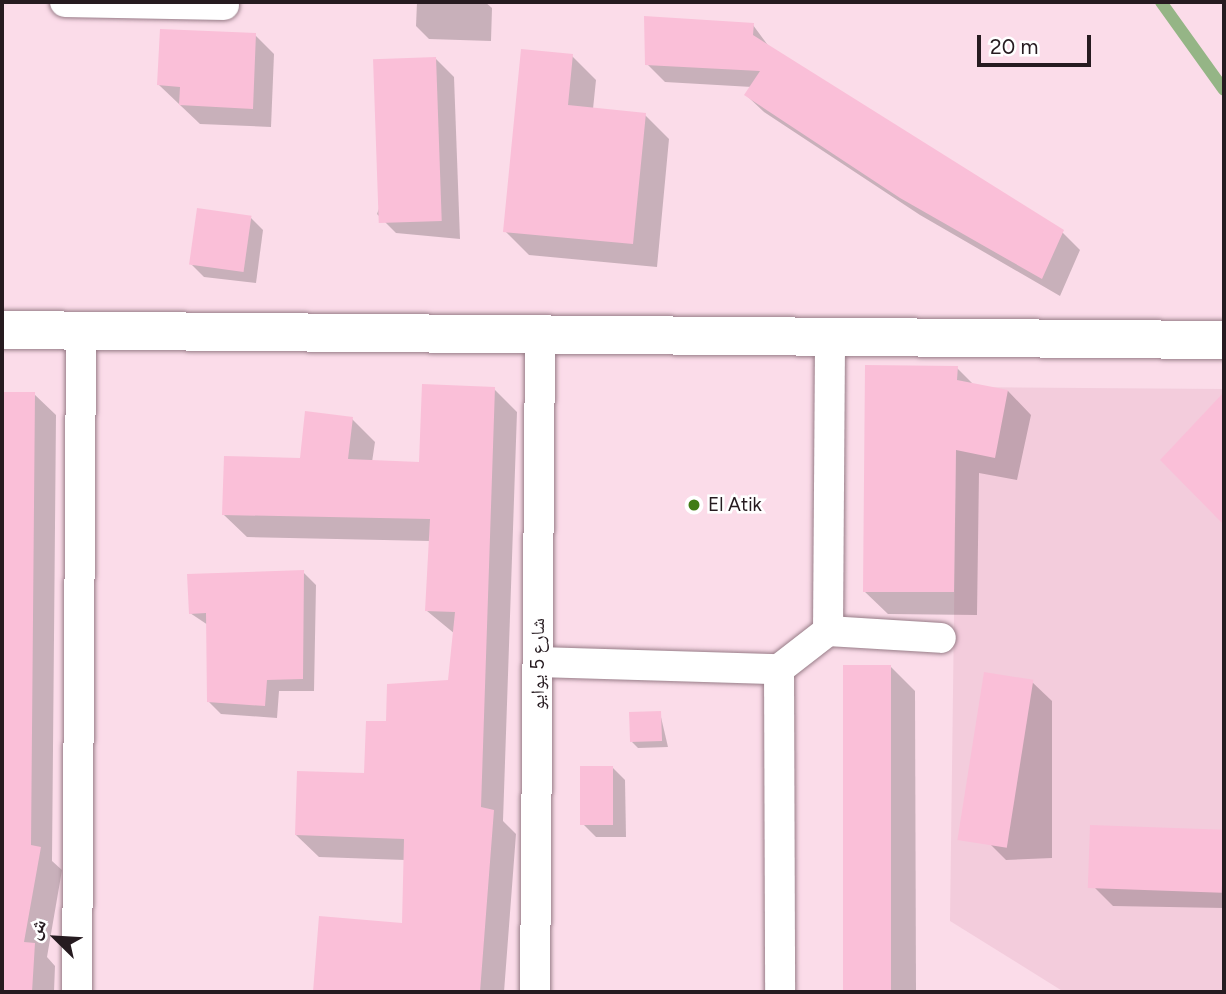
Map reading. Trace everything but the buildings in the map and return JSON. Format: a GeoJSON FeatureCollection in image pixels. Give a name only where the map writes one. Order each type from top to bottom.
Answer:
{"type":"FeatureCollection","features":[{"type":"Feature","properties":{"kind":"main road"},"geometry":{"type":"LineString","coordinates":[[2,330],[1224,340]]}},
{"type":"Feature","properties":{"kind":"street"},"geometry":{"type":"LineString","coordinates":[[65,2],[224,5]]}},
{"type":"Feature","properties":{"kind":"street"},"geometry":{"type":"LineString","coordinates":[[77,992],[81,330]]}},
{"type":"Feature","properties":{"kind":"street","name":"شارع 5 يوايو"},"geometry":{"type":"LineString","coordinates":[[535,992],[540,335]]}},
{"type":"Feature","properties":{"kind":"street"},"geometry":{"type":"LineString","coordinates":[[828,631],[830,337]]}},
{"type":"Feature","properties":{"kind":"street"},"geometry":{"type":"LineString","coordinates":[[538,662],[779,669],[828,631],[941,638]]}},
{"type":"Feature","properties":{"kind":"street"},"geometry":{"type":"LineString","coordinates":[[779,669],[780,992]]}},
{"type":"Feature","properties":{"kind":"shaded area"},"geometry":{"type":"Polygon","coordinates":[[[957,387],[1224,389],[1224,992],[1064,992],[950,921],[957,387]]]}},
{"type":"Feature","properties":{"kind":"waterway"},"geometry":{"type":"LineString","coordinates":[[1161,2],[1224,90]]}},
{"type":"Feature","properties":{"kind":"place","name":"El Atik"},"geometry":{"type":"Point","coordinates":[694,505]}}]}
